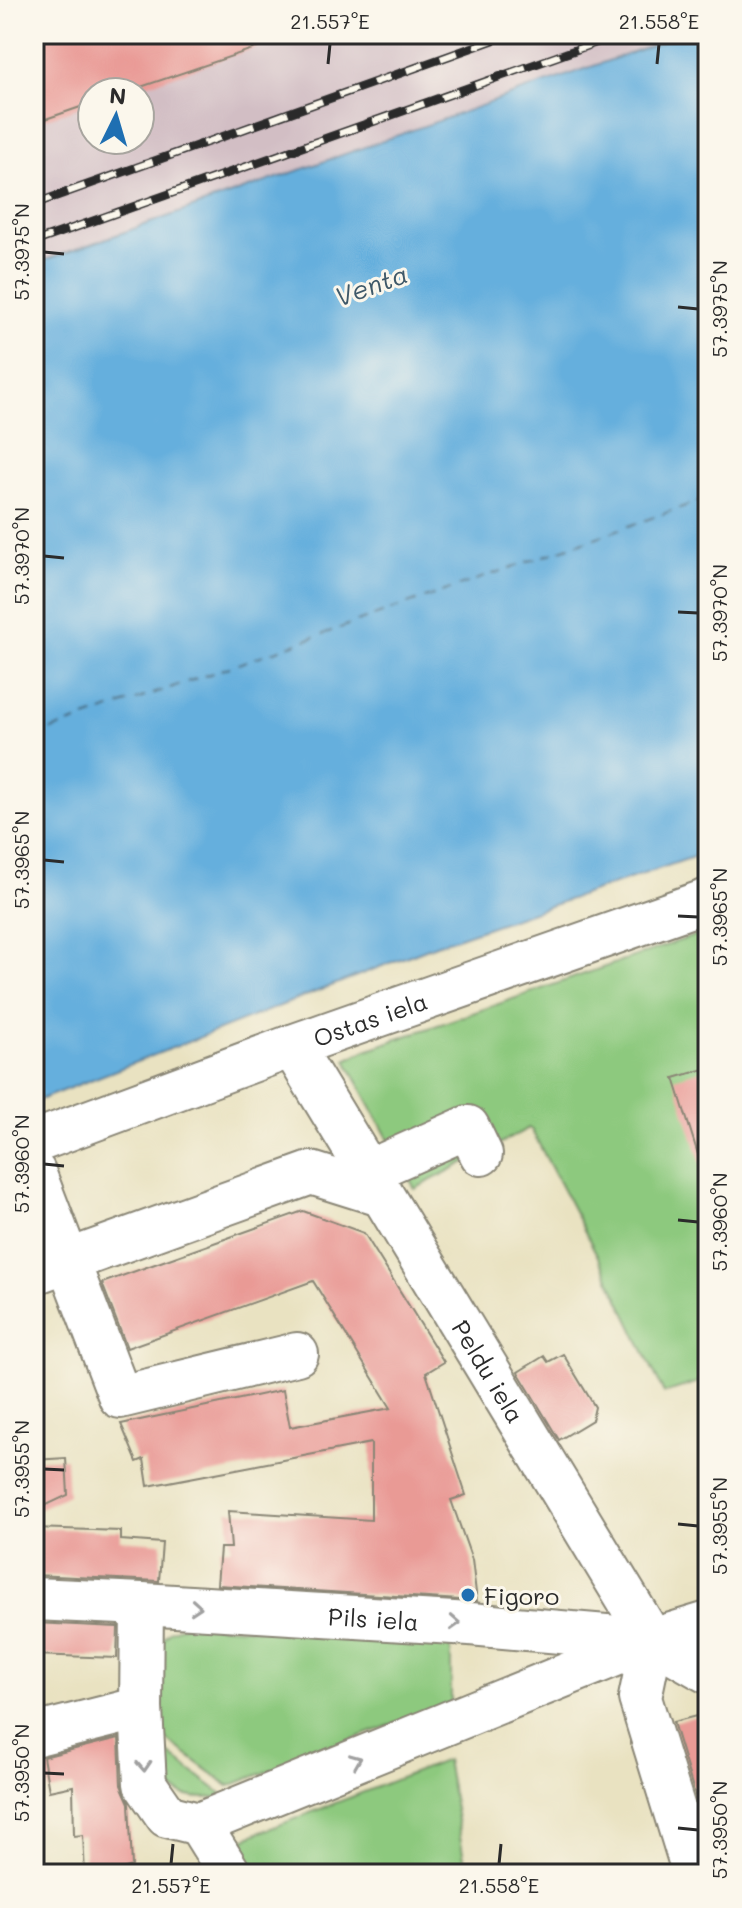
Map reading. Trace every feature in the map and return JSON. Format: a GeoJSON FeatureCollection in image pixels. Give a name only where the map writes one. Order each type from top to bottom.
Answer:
{"type":"FeatureCollection","features":[{"type":"Feature","properties":{"kind":"street","name":"Ostas iela"},"geometry":{"type":"LineString","coordinates":[[34,1142],[292,1046],[708,900]]}},
{"type":"Feature","properties":{"kind":"street","name":"Peldu iela"},"geometry":{"type":"LineString","coordinates":[[292,1046],[652,1640],[708,1672]]}},
{"type":"Feature","properties":{"kind":"street"},"geometry":{"type":"LineString","coordinates":[[51,1267],[311,1173],[374,1184],[468,1127],[481,1154]]}},
{"type":"Feature","properties":{"kind":"street"},"geometry":{"type":"LineString","coordinates":[[34,1172],[51,1267],[120,1397],[297,1354]]}},
{"type":"Feature","properties":{"kind":"street","name":"Pils iela"},"geometry":{"type":"LineString","coordinates":[[34,1599],[470,1624],[652,1640],[708,1623]]}},
{"type":"Feature","properties":{"kind":"street"},"geometry":{"type":"LineString","coordinates":[[142,1604],[141,1708],[145,1784],[167,1816],[199,1824],[652,1640]]}},
{"type":"Feature","properties":{"kind":"street"},"geometry":{"type":"LineString","coordinates":[[652,1640],[640,1698],[694,1874]]}},
{"type":"Feature","properties":{"kind":"street"},"geometry":{"type":"LineString","coordinates":[[34,1735],[141,1708]]}},
{"type":"Feature","properties":{"kind":"street"},"geometry":{"type":"LineString","coordinates":[[199,1824],[230,1874]]}},
{"type":"Feature","properties":{"kind":"shaded area"},"geometry":{"type":"Polygon","coordinates":[[[34,34],[684,34],[34,264],[34,34]]]}},
{"type":"Feature","properties":{"kind":"green space"},"geometry":{"type":"Polygon","coordinates":[[[708,931],[708,1379],[664,1393],[605,1270],[531,1129],[415,1189],[346,1060],[366,1050],[708,931]]]}},
{"type":"Feature","properties":{"kind":"green space"},"geometry":{"type":"Polygon","coordinates":[[[187,1624],[451,1642],[451,1702],[229,1786],[159,1734],[162,1639],[170,1631],[187,1624]]]}},
{"type":"Feature","properties":{"kind":"green space"},"geometry":{"type":"Polygon","coordinates":[[[154,1743],[225,1796],[198,1798],[173,1789],[159,1771],[154,1743]]]}},
{"type":"Feature","properties":{"kind":"green space"},"geometry":{"type":"Polygon","coordinates":[[[446,1760],[467,1874],[250,1874],[230,1844],[446,1760]]]}},
{"type":"Feature","properties":{"kind":"water","name":"Venta"},"geometry":{"type":"Polygon","coordinates":[[[684,34],[708,34],[708,852],[436,945],[34,1102],[34,264],[684,34]]]}},
{"type":"Feature","properties":{"kind":"building"},"geometry":{"type":"Polygon","coordinates":[[[34,34],[281,34],[282,39],[156,82],[156,76],[76,76],[76,109],[34,123],[34,34]]]}},
{"type":"Feature","properties":{"kind":"building"},"geometry":{"type":"Polygon","coordinates":[[[708,1068],[708,1163],[701,1164],[674,1078],[708,1068]]]}},
{"type":"Feature","properties":{"kind":"building"},"geometry":{"type":"Polygon","coordinates":[[[303,1211],[364,1233],[444,1362],[426,1373],[466,1495],[451,1500],[472,1560],[477,1601],[217,1585],[220,1548],[231,1548],[228,1511],[371,1520],[371,1443],[148,1486],[144,1459],[137,1462],[121,1424],[283,1390],[290,1427],[391,1408],[313,1281],[127,1348],[102,1283],[303,1211]]]}},
{"type":"Feature","properties":{"kind":"building"},"geometry":{"type":"Polygon","coordinates":[[[563,1354],[595,1407],[592,1420],[559,1440],[518,1372],[544,1356],[548,1362],[563,1354]]]}},
{"type":"Feature","properties":{"kind":"building"},"geometry":{"type":"Polygon","coordinates":[[[66,1458],[68,1495],[34,1511],[34,1460],[66,1458]]]}},
{"type":"Feature","properties":{"kind":"building"},"geometry":{"type":"Polygon","coordinates":[[[34,1528],[121,1531],[121,1540],[162,1543],[159,1581],[34,1575],[34,1528]]]}},
{"type":"Feature","properties":{"kind":"building"},"geometry":{"type":"Polygon","coordinates":[[[34,1623],[118,1627],[117,1658],[34,1655],[34,1623]]]}},
{"type":"Feature","properties":{"kind":"building"},"geometry":{"type":"Polygon","coordinates":[[[708,1713],[708,1838],[673,1722],[708,1713]]]}},
{"type":"Feature","properties":{"kind":"building"},"geometry":{"type":"Polygon","coordinates":[[[119,1738],[121,1785],[129,1803],[132,1866],[108,1874],[85,1874],[83,1835],[74,1836],[73,1786],[49,1791],[43,1757],[119,1738]]]}},
{"type":"Feature","properties":{"kind":"ferry route"},"geometry":{"type":"LineString","coordinates":[[34,736],[708,498]]}},
{"type":"Feature","properties":{"kind":"railway"},"geometry":{"type":"LineString","coordinates":[[34,204],[510,34]]}},
{"type":"Feature","properties":{"kind":"railway"},"geometry":{"type":"LineString","coordinates":[[34,242],[620,34]]}},
{"type":"Feature","properties":{"kind":"place","name":"Figoro"},"geometry":{"type":"Point","coordinates":[468,1595]}}]}
